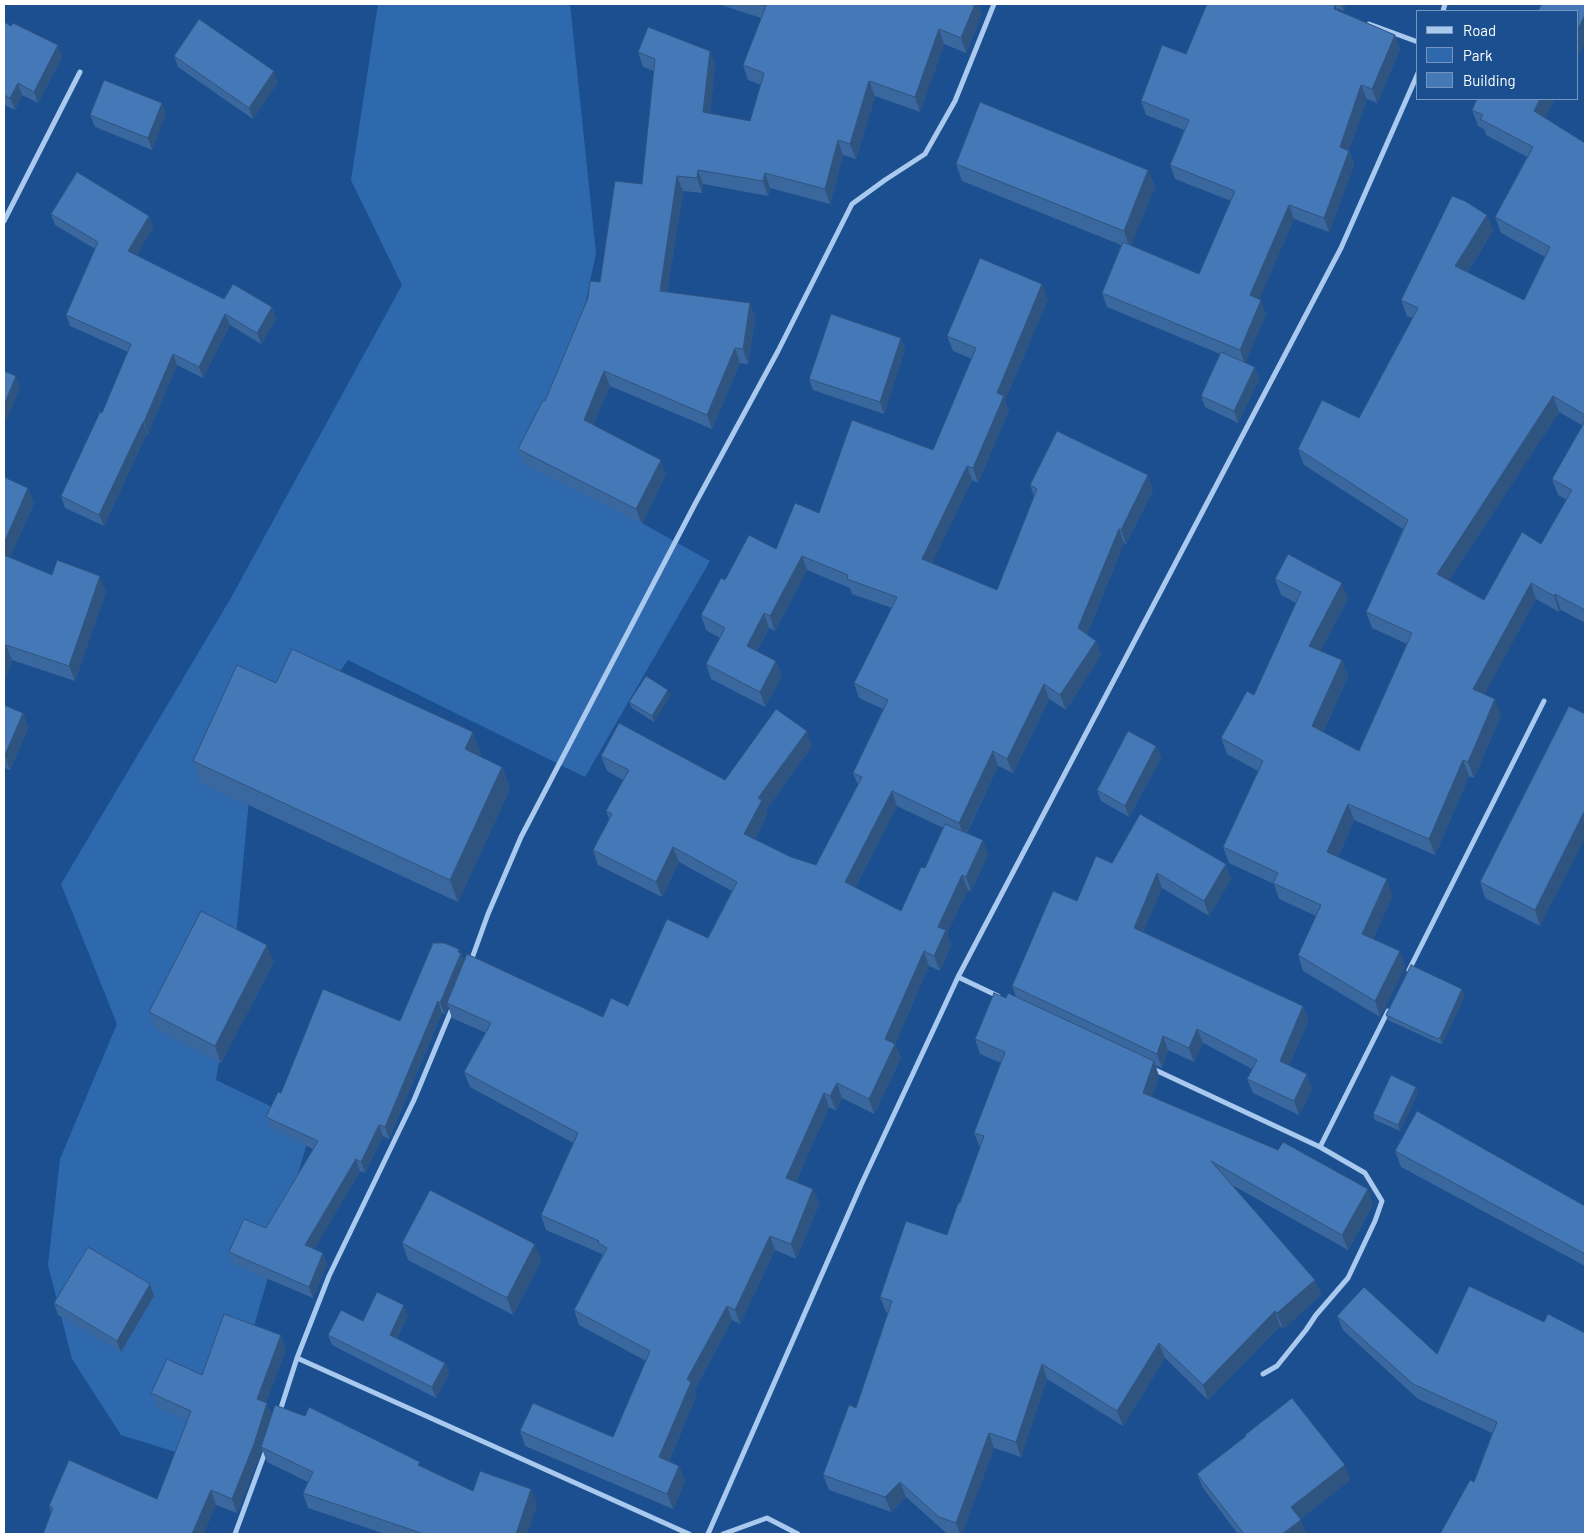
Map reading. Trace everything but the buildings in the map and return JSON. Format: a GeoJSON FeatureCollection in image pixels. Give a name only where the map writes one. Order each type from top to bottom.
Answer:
{"type":"FeatureCollection","features":[{"type":"Feature","properties":{"kind":"street"},"geometry":{"type":"LineString","coordinates":[[469,967],[488,914],[521,836],[681,531],[778,352],[852,204],[925,154],[956,101],[994,4]]}},
{"type":"Feature","properties":{"kind":"street"},"geometry":{"type":"LineString","coordinates":[[1365,23],[1416,41]]}},
{"type":"Feature","properties":{"kind":"street"},"geometry":{"type":"LineString","coordinates":[[4,221],[80,72]]}},
{"type":"Feature","properties":{"kind":"street"},"geometry":{"type":"LineString","coordinates":[[708,1534],[861,1185],[958,978],[1341,248],[1416,78]]}},
{"type":"Feature","properties":{"kind":"street"},"geometry":{"type":"LineString","coordinates":[[1405,977],[1544,701]]}},
{"type":"Feature","properties":{"kind":"street"},"geometry":{"type":"LineString","coordinates":[[958,978],[1002,998]]}},
{"type":"Feature","properties":{"kind":"street"},"geometry":{"type":"LineString","coordinates":[[279,1414],[297,1358],[329,1276],[414,1100],[454,1002]]}},
{"type":"Feature","properties":{"kind":"street"},"geometry":{"type":"LineString","coordinates":[[1320,1147],[1392,1004]]}},
{"type":"Feature","properties":{"kind":"street"},"geometry":{"type":"LineString","coordinates":[[1144,1064],[1320,1147],[1365,1173],[1382,1201],[1376,1221],[1348,1278],[1316,1315],[1277,1366],[1263,1374]]}},
{"type":"Feature","properties":{"kind":"street"},"geometry":{"type":"LineString","coordinates":[[297,1358],[689,1534]]}},
{"type":"Feature","properties":{"kind":"street"},"geometry":{"type":"LineString","coordinates":[[235,1534],[269,1442]]}},
{"type":"Feature","properties":{"kind":"street"},"geometry":{"type":"LineString","coordinates":[[723,1534],[767,1518],[798,1534]]}},
{"type":"Feature","properties":{"kind":"green space"},"geometry":{"type":"Polygon","coordinates":[[[378,4],[570,4],[596,253],[550,472],[710,561],[585,777],[348,660],[249,800],[231,989],[216,1080],[312,1126],[214,1464],[121,1435],[72,1359],[48,1265],[60,1159],[117,1024],[61,884],[232,596],[402,285],[351,180],[378,4]]]}}]}
